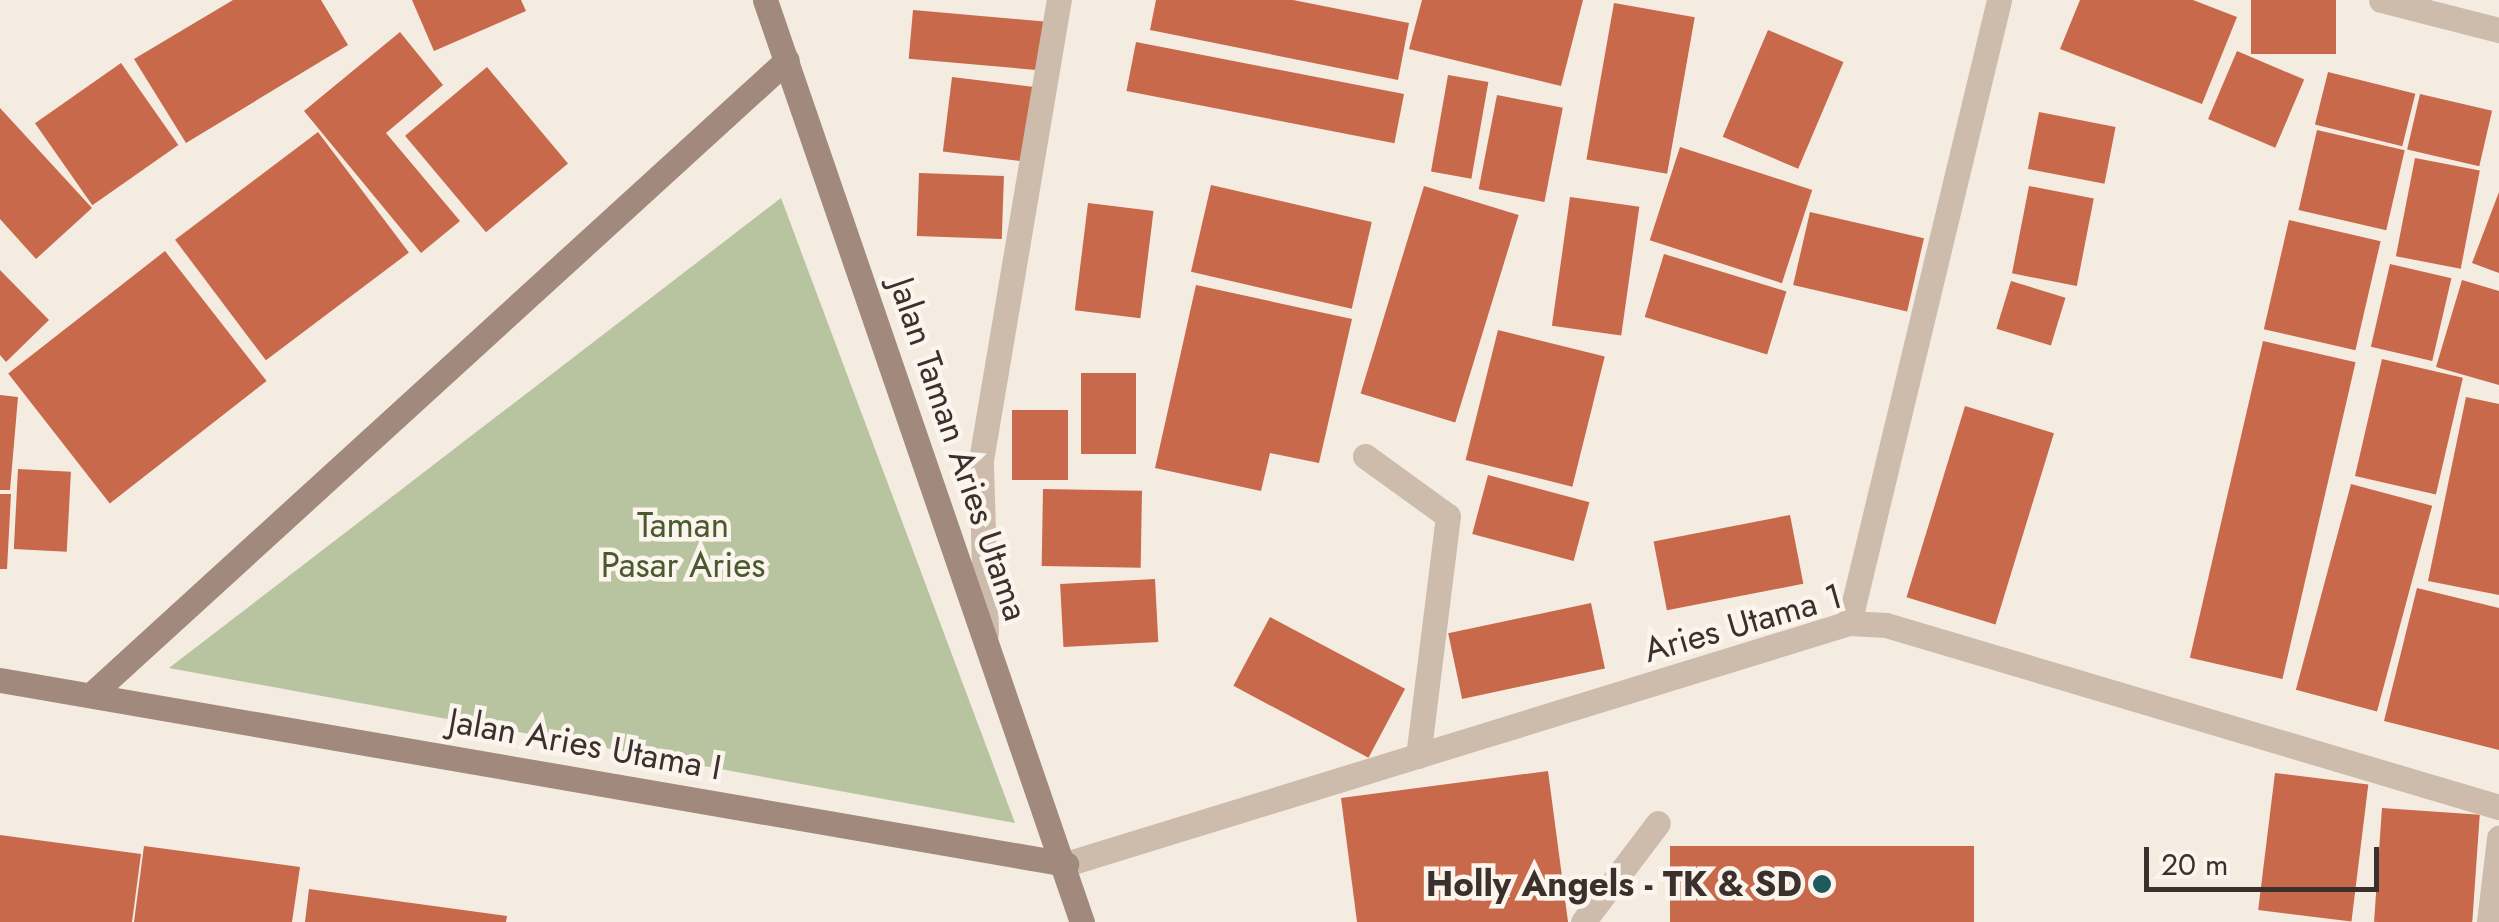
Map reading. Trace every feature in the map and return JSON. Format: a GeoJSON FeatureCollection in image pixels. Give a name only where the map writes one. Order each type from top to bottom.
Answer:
{"type":"FeatureCollection","features":[{"type":"Feature","properties":{"kind":"street","name":"Jalan Taman Aries Utama"},"geometry":{"type":"LineString","coordinates":[[764,0],[1066,864],[1082,922]]}},
{"type":"Feature","properties":{"kind":"street"},"geometry":{"type":"LineString","coordinates":[[986,636],[981,460],[1059,0]]}},
{"type":"Feature","properties":{"kind":"street"},"geometry":{"type":"LineString","coordinates":[[1850,623],[2000,0]]}},
{"type":"Feature","properties":{"kind":"street"},"geometry":{"type":"LineString","coordinates":[[2381,0],[2499,30]]}},
{"type":"Feature","properties":{"kind":"street"},"geometry":{"type":"LineString","coordinates":[[93,693],[788,60]]}},
{"type":"Feature","properties":{"kind":"street"},"geometry":{"type":"LineString","coordinates":[[1364,456],[1448,516],[1418,756]]}},
{"type":"Feature","properties":{"kind":"street","name":"Aries Utama 1"},"geometry":{"type":"LineString","coordinates":[[1066,864],[1850,623],[1886,625],[2499,807]]}},
{"type":"Feature","properties":{"kind":"street","name":"Jalan Aries Utama I"},"geometry":{"type":"LineString","coordinates":[[0,680],[93,693],[1066,864]]}},
{"type":"Feature","properties":{"kind":"street"},"geometry":{"type":"LineString","coordinates":[[1583,922],[1658,823]]}},
{"type":"Feature","properties":{"kind":"street"},"geometry":{"type":"LineString","coordinates":[[2489,922],[2499,838]]}},
{"type":"Feature","properties":{"kind":"green space","name":"Taman Pasar Aries"},"geometry":{"type":"Polygon","coordinates":[[[781,198],[1015,823],[169,668],[781,198]]]}},
{"type":"Feature","properties":{"kind":"building"},"geometry":{"type":"Polygon","coordinates":[[[233,0],[321,0],[348,45],[186,143],[134,59],[233,0]]]}},
{"type":"Feature","properties":{"kind":"building"},"geometry":{"type":"Polygon","coordinates":[[[412,0],[521,0],[526,11],[434,51],[412,0]]]}},
{"type":"Feature","properties":{"kind":"building"},"geometry":{"type":"Polygon","coordinates":[[[1156,0],[1293,0],[1409,23],[1398,80],[1150,30],[1156,0]]]}},
{"type":"Feature","properties":{"kind":"building"},"geometry":{"type":"Polygon","coordinates":[[[1422,0],[1583,0],[1561,86],[1409,49],[1422,0]]]}},
{"type":"Feature","properties":{"kind":"building"},"geometry":{"type":"Polygon","coordinates":[[[2080,0],[2193,0],[2237,17],[2202,104],[2060,49],[2080,0]]]}},
{"type":"Feature","properties":{"kind":"building"},"geometry":{"type":"Polygon","coordinates":[[[2251,0],[2336,0],[2336,54],[2251,54],[2251,0]]]}},
{"type":"Feature","properties":{"kind":"building"},"geometry":{"type":"Polygon","coordinates":[[[1614,3],[1695,17],[1667,174],[1586,160],[1614,3]]]}},
{"type":"Feature","properties":{"kind":"building"},"geometry":{"type":"Polygon","coordinates":[[[913,10],[1049,22],[1045,71],[909,59],[913,10]]]}},
{"type":"Feature","properties":{"kind":"building"},"geometry":{"type":"Polygon","coordinates":[[[1768,30],[1843,62],[1798,169],[1723,137],[1768,30]]]}},
{"type":"Feature","properties":{"kind":"building"},"geometry":{"type":"Polygon","coordinates":[[[400,32],[443,85],[386,133],[460,221],[421,253],[304,111],[400,32]]]}},
{"type":"Feature","properties":{"kind":"building"},"geometry":{"type":"Polygon","coordinates":[[[1136,42],[1404,94],[1394,143],[1126,91],[1136,42]]]}},
{"type":"Feature","properties":{"kind":"building"},"geometry":{"type":"Polygon","coordinates":[[[2237,51],[2304,80],[2275,148],[2208,119],[2237,51]]]}},
{"type":"Feature","properties":{"kind":"building"},"geometry":{"type":"Polygon","coordinates":[[[121,63],[178,145],[92,205],[35,123],[121,63]]]}},
{"type":"Feature","properties":{"kind":"building"},"geometry":{"type":"Polygon","coordinates":[[[487,67],[568,164],[486,232],[405,136],[487,67]]]}},
{"type":"Feature","properties":{"kind":"building"},"geometry":{"type":"Polygon","coordinates":[[[2328,72],[2415,94],[2402,146],[2315,124],[2328,72]]]}},
{"type":"Feature","properties":{"kind":"building"},"geometry":{"type":"Polygon","coordinates":[[[1448,75],[1488,82],[1471,179],[1431,172],[1448,75]]]}},
{"type":"Feature","properties":{"kind":"building"},"geometry":{"type":"Polygon","coordinates":[[[952,77],[1038,88],[1029,162],[943,151],[952,77]]]}},
{"type":"Feature","properties":{"kind":"building"},"geometry":{"type":"Polygon","coordinates":[[[2420,94],[2492,111],[2479,166],[2407,150],[2420,94]]]}},
{"type":"Feature","properties":{"kind":"building"},"geometry":{"type":"Polygon","coordinates":[[[1497,95],[1563,108],[1544,202],[1479,189],[1497,95]]]}},
{"type":"Feature","properties":{"kind":"building"},"geometry":{"type":"Polygon","coordinates":[[[0,108],[92,208],[36,259],[0,219],[0,108]]]}},
{"type":"Feature","properties":{"kind":"building"},"geometry":{"type":"Polygon","coordinates":[[[2039,112],[2116,127],[2104,184],[2028,169],[2039,112]]]}},
{"type":"Feature","properties":{"kind":"building"},"geometry":{"type":"Polygon","coordinates":[[[2317,130],[2405,150],[2386,230],[2299,210],[2317,130]]]}},
{"type":"Feature","properties":{"kind":"building"},"geometry":{"type":"Polygon","coordinates":[[[318,132],[409,253],[266,360],[175,240],[318,132]]]}},
{"type":"Feature","properties":{"kind":"building"},"geometry":{"type":"Polygon","coordinates":[[[1680,147],[1812,190],[1782,283],[1650,240],[1680,147]]]}},
{"type":"Feature","properties":{"kind":"building"},"geometry":{"type":"Polygon","coordinates":[[[2415,158],[2480,171],[2461,269],[2396,256],[2415,158]]]}},
{"type":"Feature","properties":{"kind":"building"},"geometry":{"type":"Polygon","coordinates":[[[919,173],[1004,176],[1002,239],[917,236],[919,173]]]}},
{"type":"Feature","properties":{"kind":"building"},"geometry":{"type":"Polygon","coordinates":[[[1211,185],[1372,222],[1352,309],[1191,272],[1211,185]]]}},
{"type":"Feature","properties":{"kind":"building"},"geometry":{"type":"Polygon","coordinates":[[[1424,186],[1519,215],[1455,422],[1361,394],[1424,186]]]}},
{"type":"Feature","properties":{"kind":"building"},"geometry":{"type":"Polygon","coordinates":[[[2029,186],[2094,199],[2077,286],[2012,273],[2029,186]]]}},
{"type":"Feature","properties":{"kind":"building"},"geometry":{"type":"Polygon","coordinates":[[[2499,192],[2499,273],[2472,263],[2499,192]]]}},
{"type":"Feature","properties":{"kind":"building"},"geometry":{"type":"Polygon","coordinates":[[[1570,197],[1639,207],[1621,335],[1552,326],[1570,197]]]}},
{"type":"Feature","properties":{"kind":"building"},"geometry":{"type":"Polygon","coordinates":[[[1088,203],[1154,211],[1140,318],[1075,310],[1088,203]]]}},
{"type":"Feature","properties":{"kind":"building"},"geometry":{"type":"Polygon","coordinates":[[[1810,212],[1924,238],[1907,311],[1793,285],[1810,212]]]}},
{"type":"Feature","properties":{"kind":"building"},"geometry":{"type":"Polygon","coordinates":[[[2289,220],[2381,241],[2355,350],[2264,329],[2289,220]]]}},
{"type":"Feature","properties":{"kind":"building"},"geometry":{"type":"Polygon","coordinates":[[[165,251],[267,381],[110,504],[8,374],[165,251]]]}},
{"type":"Feature","properties":{"kind":"building"},"geometry":{"type":"Polygon","coordinates":[[[1664,254],[1786,291],[1767,355],[1645,317],[1664,254]]]}},
{"type":"Feature","properties":{"kind":"building"},"geometry":{"type":"Polygon","coordinates":[[[2390,264],[2451,278],[2432,361],[2371,347],[2390,264]]]}},
{"type":"Feature","properties":{"kind":"building"},"geometry":{"type":"Polygon","coordinates":[[[0,270],[49,320],[6,362],[0,355],[0,270]]]}},
{"type":"Feature","properties":{"kind":"building"},"geometry":{"type":"Polygon","coordinates":[[[2462,280],[2499,291],[2499,385],[2436,367],[2462,280]]]}},
{"type":"Feature","properties":{"kind":"building"},"geometry":{"type":"Polygon","coordinates":[[[2011,281],[2066,298],[2051,345],[1996,329],[2011,281]]]}},
{"type":"Feature","properties":{"kind":"building"},"geometry":{"type":"Polygon","coordinates":[[[1196,285],[1352,319],[1319,463],[1270,453],[1261,491],[1155,468],[1196,285]]]}},
{"type":"Feature","properties":{"kind":"building"},"geometry":{"type":"Polygon","coordinates":[[[1498,330],[1605,357],[1572,487],[1466,460],[1498,330]]]}},
{"type":"Feature","properties":{"kind":"building"},"geometry":{"type":"Polygon","coordinates":[[[2263,341],[2356,362],[2282,679],[2190,658],[2263,341]]]}},
{"type":"Feature","properties":{"kind":"building"},"geometry":{"type":"Polygon","coordinates":[[[2382,359],[2463,378],[2436,495],[2355,476],[2382,359]]]}},
{"type":"Feature","properties":{"kind":"building"},"geometry":{"type":"Polygon","coordinates":[[[1081,373],[1136,373],[1136,454],[1081,454],[1081,373]]]}},
{"type":"Feature","properties":{"kind":"building"},"geometry":{"type":"Polygon","coordinates":[[[0,395],[18,397],[10,490],[0,490],[0,395]]]}},
{"type":"Feature","properties":{"kind":"building"},"geometry":{"type":"Polygon","coordinates":[[[2466,397],[2499,404],[2499,595],[2428,581],[2466,397]]]}},
{"type":"Feature","properties":{"kind":"building"},"geometry":{"type":"Polygon","coordinates":[[[1965,406],[2054,433],[1995,624],[1907,597],[1965,406]]]}},
{"type":"Feature","properties":{"kind":"building"},"geometry":{"type":"Polygon","coordinates":[[[1012,410],[1068,410],[1068,480],[1012,480],[1012,410]]]}},
{"type":"Feature","properties":{"kind":"building"},"geometry":{"type":"Polygon","coordinates":[[[18,469],[71,472],[67,552],[14,549],[18,469]]]}},
{"type":"Feature","properties":{"kind":"building"},"geometry":{"type":"Polygon","coordinates":[[[1488,475],[1589,502],[1574,561],[1472,534],[1488,475]]]}},
{"type":"Feature","properties":{"kind":"building"},"geometry":{"type":"Polygon","coordinates":[[[2351,484],[2432,506],[2377,711],[2296,690],[2351,484]]]}},
{"type":"Feature","properties":{"kind":"building"},"geometry":{"type":"Polygon","coordinates":[[[1043,489],[1142,491],[1141,568],[1042,566],[1043,489]]]}},
{"type":"Feature","properties":{"kind":"building"},"geometry":{"type":"Polygon","coordinates":[[[0,494],[11,494],[7,569],[0,569],[0,494]]]}},
{"type":"Feature","properties":{"kind":"building"},"geometry":{"type":"Polygon","coordinates":[[[1790,515],[1803,584],[1667,610],[1654,542],[1790,515]]]}},
{"type":"Feature","properties":{"kind":"building"},"geometry":{"type":"Polygon","coordinates":[[[1155,579],[1158,642],[1063,647],[1060,584],[1155,579]]]}},
{"type":"Feature","properties":{"kind":"building"},"geometry":{"type":"Polygon","coordinates":[[[2417,588],[2499,608],[2499,750],[2384,721],[2417,588]]]}},
{"type":"Feature","properties":{"kind":"building"},"geometry":{"type":"Polygon","coordinates":[[[1591,603],[1605,669],[1462,699],[1448,633],[1591,603]]]}},
{"type":"Feature","properties":{"kind":"building"},"geometry":{"type":"Polygon","coordinates":[[[1270,617],[1405,689],[1368,758],[1233,686],[1270,617]]]}},
{"type":"Feature","properties":{"kind":"building"},"geometry":{"type":"Polygon","coordinates":[[[1548,771],[1568,922],[1357,922],[1341,798],[1548,771]]]}},
{"type":"Feature","properties":{"kind":"building"},"geometry":{"type":"Polygon","coordinates":[[[2275,773],[2368,784],[2351,921],[2258,910],[2275,773]]]}},
{"type":"Feature","properties":{"kind":"building"},"geometry":{"type":"Polygon","coordinates":[[[2382,808],[2480,815],[2472,922],[2374,922],[2382,808]]]}},
{"type":"Feature","properties":{"kind":"building"},"geometry":{"type":"Polygon","coordinates":[[[0,835],[141,854],[132,922],[0,922],[0,835]]]}},
{"type":"Feature","properties":{"kind":"building"},"geometry":{"type":"Polygon","coordinates":[[[144,846],[300,867],[292,922],[134,922],[144,846]]]}},
{"type":"Feature","properties":{"kind":"building","name":"Holly Angels - TK & SD"},"geometry":{"type":"Polygon","coordinates":[[[1670,846],[1974,846],[1974,922],[1670,922],[1670,846]]]}},
{"type":"Feature","properties":{"kind":"building"},"geometry":{"type":"Polygon","coordinates":[[[309,889],[507,916],[506,922],[305,922],[309,889]]]}},
{"type":"Feature","properties":{"kind":"place","name":"Holly Angels - TK & SD"},"geometry":{"type":"Point","coordinates":[1822,884]}}]}
